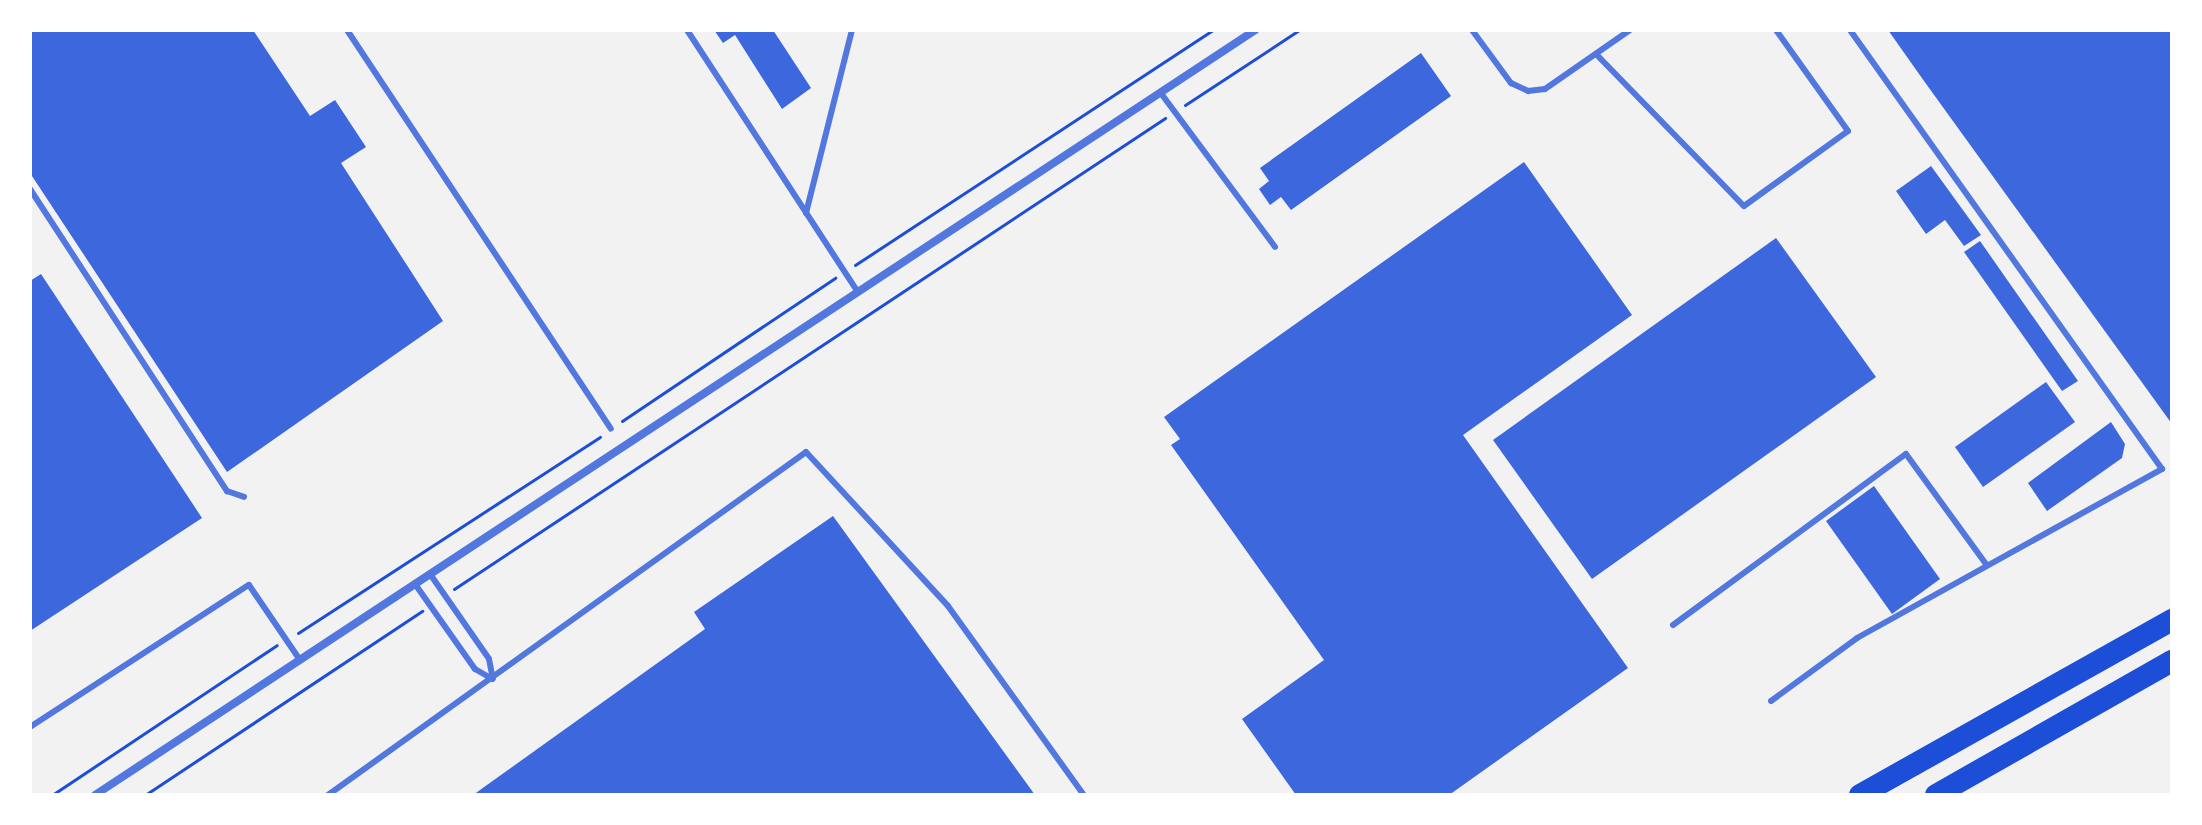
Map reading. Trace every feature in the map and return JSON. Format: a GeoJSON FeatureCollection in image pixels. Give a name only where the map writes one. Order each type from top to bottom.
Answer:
{"type":"FeatureCollection","features":[{"type":"Feature","properties":{"kind":"highway"},"geometry":{"type":"LineString","coordinates":[[1860,795],[2172,620]]}},
{"type":"Feature","properties":{"kind":"highway"},"geometry":{"type":"LineString","coordinates":[[1936,795],[2172,661]]}},
{"type":"Feature","properties":{"kind":"street"},"geometry":{"type":"LineString","coordinates":[[95,795],[1255,30]]}},
{"type":"Feature","properties":{"kind":"lane"},"geometry":{"type":"LineString","coordinates":[[347,30],[611,429]]}},
{"type":"Feature","properties":{"kind":"lane"},"geometry":{"type":"LineString","coordinates":[[687,30],[858,292]]}},
{"type":"Feature","properties":{"kind":"lane"},"geometry":{"type":"LineString","coordinates":[[806,213],[852,30]]}},
{"type":"Feature","properties":{"kind":"lane"},"geometry":{"type":"LineString","coordinates":[[1472,30],[1511,83],[1528,91],[1545,89],[1630,30]]}},
{"type":"Feature","properties":{"kind":"lane"},"geometry":{"type":"LineString","coordinates":[[1596,54],[1744,206],[1848,131],[1776,30]]}},
{"type":"Feature","properties":{"kind":"lane"},"geometry":{"type":"LineString","coordinates":[[1850,30],[2162,469]]}},
{"type":"Feature","properties":{"kind":"lane"},"geometry":{"type":"LineString","coordinates":[[1160,92],[1275,247]]}},
{"type":"Feature","properties":{"kind":"lane"},"geometry":{"type":"LineString","coordinates":[[30,189],[227,491],[244,497]]}},
{"type":"Feature","properties":{"kind":"lane"},"geometry":{"type":"LineString","coordinates":[[328,795],[806,452],[948,606],[1084,795]]}},
{"type":"Feature","properties":{"kind":"lane"},"geometry":{"type":"LineString","coordinates":[[1673,625],[1906,454],[1986,564]]}},
{"type":"Feature","properties":{"kind":"lane"},"geometry":{"type":"LineString","coordinates":[[1771,701],[1857,638],[1986,564],[2085,516],[2172,462]]}},
{"type":"Feature","properties":{"kind":"lane"},"geometry":{"type":"LineString","coordinates":[[430,574],[489,659],[493,679]]}},
{"type":"Feature","properties":{"kind":"lane"},"geometry":{"type":"LineString","coordinates":[[415,584],[475,669],[493,679]]}},
{"type":"Feature","properties":{"kind":"lane"},"geometry":{"type":"LineString","coordinates":[[30,727],[249,585],[300,660]]}},
{"type":"Feature","properties":{"kind":"path"},"geometry":{"type":"LineString","coordinates":[[52,795],[286,639],[331,616],[844,271],[1213,30]]}},
{"type":"Feature","properties":{"kind":"path"},"geometry":{"type":"LineString","coordinates":[[444,595],[1299,30]]}},
{"type":"Feature","properties":{"kind":"path"},"geometry":{"type":"LineString","coordinates":[[145,795],[429,606]]}},
{"type":"Feature","properties":{"kind":"building"},"geometry":{"type":"Polygon","coordinates":[[[30,30],[253,30],[310,116],[335,100],[366,147],[341,163],[443,321],[227,472],[30,173],[30,30]]]}},
{"type":"Feature","properties":{"kind":"building"},"geometry":{"type":"Polygon","coordinates":[[[714,30],[773,30],[811,88],[782,109],[735,35],[723,43],[714,30]]]}},
{"type":"Feature","properties":{"kind":"building"},"geometry":{"type":"Polygon","coordinates":[[[1888,30],[2172,30],[2172,424],[1924,81],[1888,30]]]}},
{"type":"Feature","properties":{"kind":"building"},"geometry":{"type":"Polygon","coordinates":[[[1421,53],[1451,96],[1291,210],[1281,197],[1270,205],[1259,189],[1269,181],[1260,168],[1421,53]]]}},
{"type":"Feature","properties":{"kind":"building"},"geometry":{"type":"Polygon","coordinates":[[[1524,162],[1632,315],[1463,435],[1628,668],[1449,795],[1296,795],[1242,719],[1324,660],[1171,445],[1180,439],[1164,417],[1524,162]]]}},
{"type":"Feature","properties":{"kind":"building"},"geometry":{"type":"Polygon","coordinates":[[[1931,166],[1981,235],[1964,246],[1945,220],[1926,234],[1896,191],[1931,166]]]}},
{"type":"Feature","properties":{"kind":"building"},"geometry":{"type":"Polygon","coordinates":[[[1776,238],[1876,377],[1592,579],[1493,440],[1776,238]]]}},
{"type":"Feature","properties":{"kind":"building"},"geometry":{"type":"Polygon","coordinates":[[[1980,241],[2078,381],[2062,391],[1964,252],[1980,241]]]}},
{"type":"Feature","properties":{"kind":"building"},"geometry":{"type":"Polygon","coordinates":[[[41,274],[202,518],[30,631],[30,281],[41,274]]]}},
{"type":"Feature","properties":{"kind":"building"},"geometry":{"type":"Polygon","coordinates":[[[2046,382],[2075,422],[1983,487],[1955,447],[2046,382]]]}},
{"type":"Feature","properties":{"kind":"building"},"geometry":{"type":"Polygon","coordinates":[[[2111,422],[2125,444],[2122,458],[2047,511],[2028,483],[2111,422]]]}},
{"type":"Feature","properties":{"kind":"building"},"geometry":{"type":"Polygon","coordinates":[[[1874,486],[1940,579],[1892,614],[1826,521],[1874,486]]]}},
{"type":"Feature","properties":{"kind":"building"},"geometry":{"type":"Polygon","coordinates":[[[833,516],[1035,795],[473,795],[705,629],[694,612],[833,516]]]}}]}
